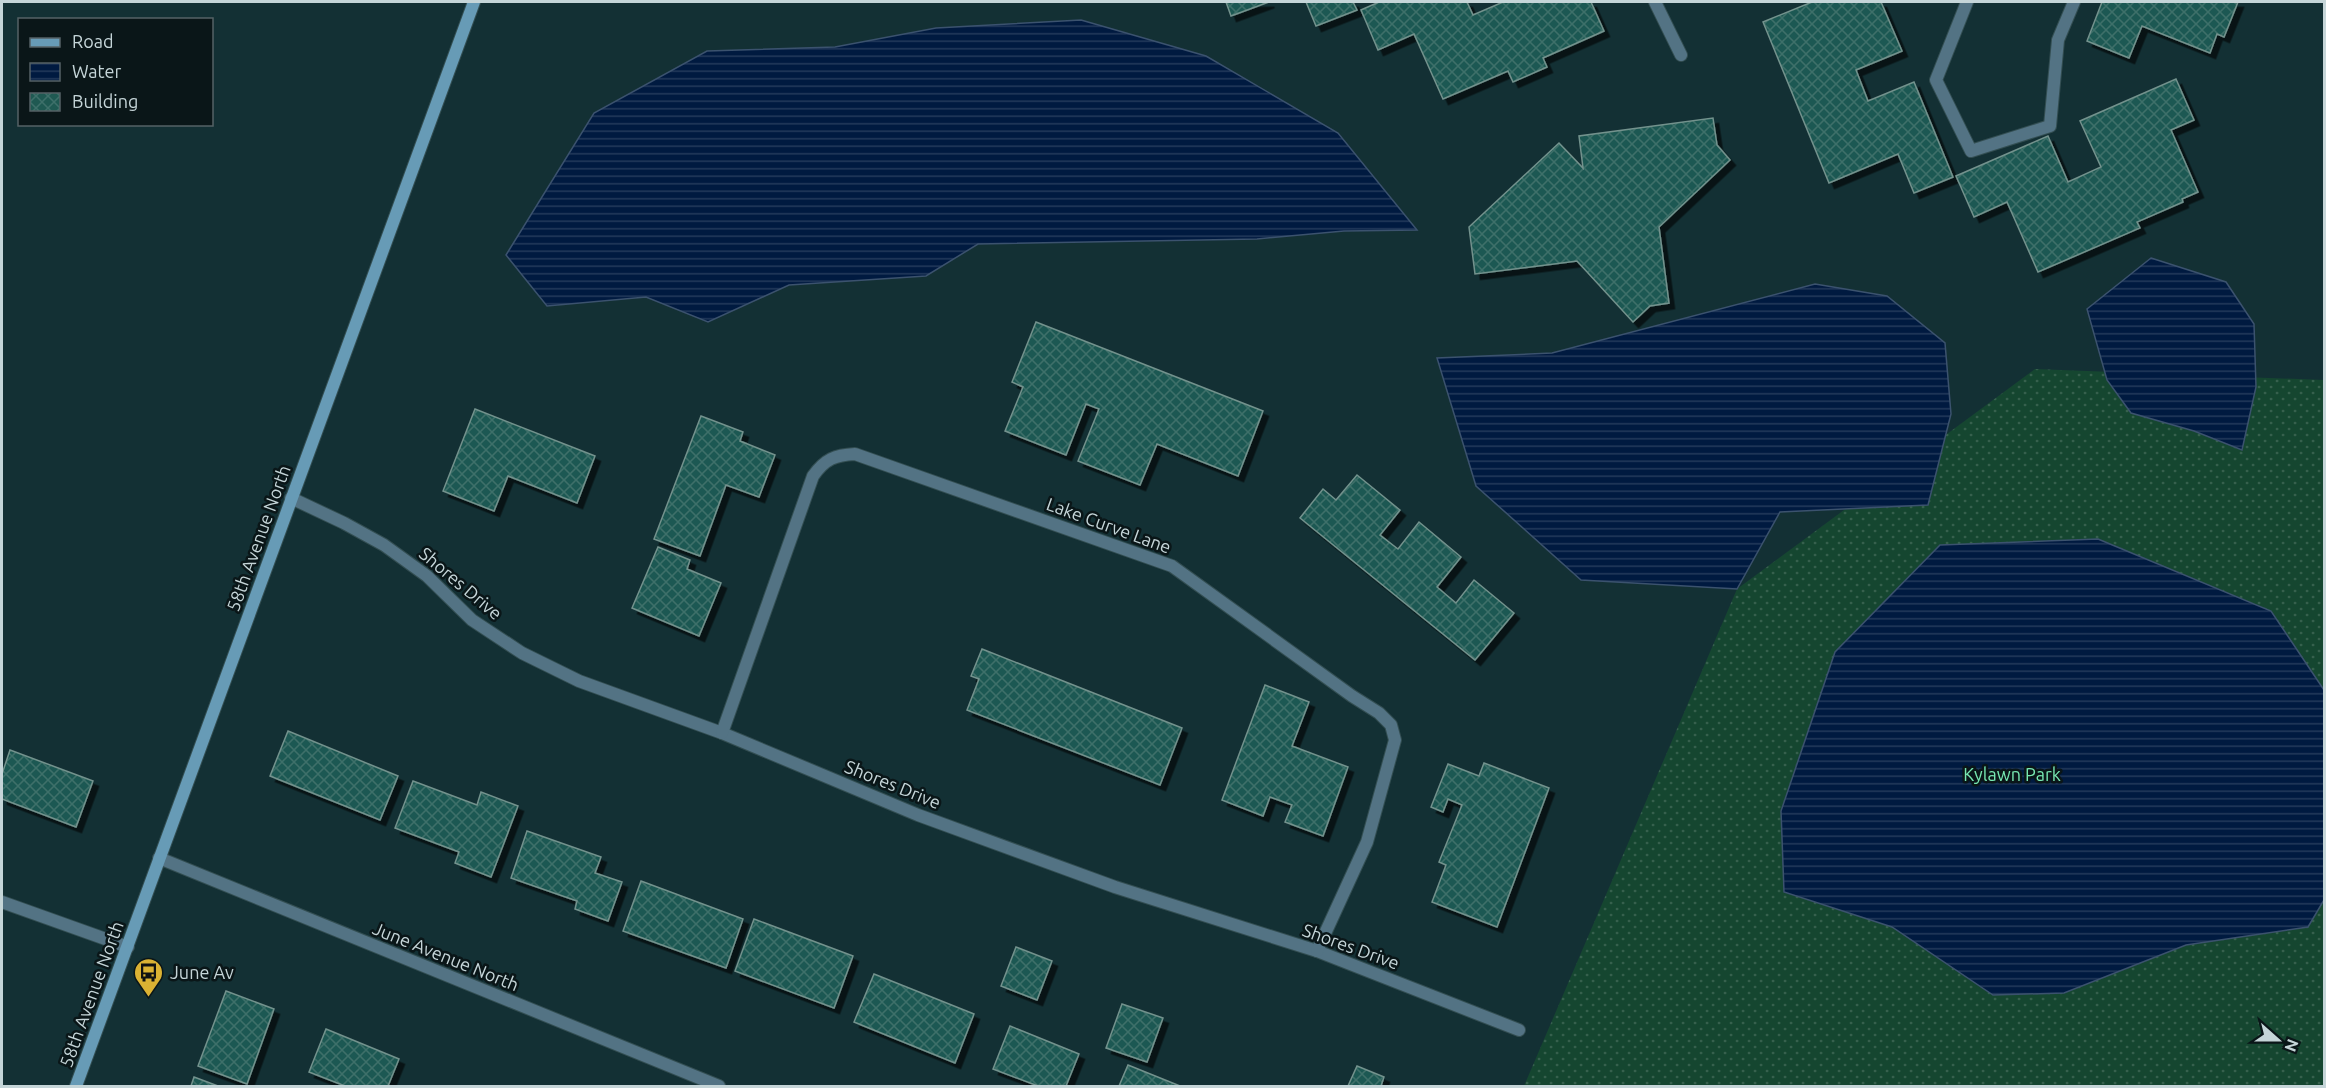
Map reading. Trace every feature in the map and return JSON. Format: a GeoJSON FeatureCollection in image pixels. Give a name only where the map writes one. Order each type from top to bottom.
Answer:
{"type":"FeatureCollection","features":[{"type":"Feature","properties":{"kind":"main road","name":"58th Avenue North"},"geometry":{"type":"LineString","coordinates":[[76,1086],[474,2]]}},
{"type":"Feature","properties":{"kind":"street"},"geometry":{"type":"LineString","coordinates":[[1655,2],[1681,55]]}},
{"type":"Feature","properties":{"kind":"street"},"geometry":{"type":"LineString","coordinates":[[1967,2],[1936,80],[1971,152],[2050,126],[2058,40],[2074,2]]}},
{"type":"Feature","properties":{"kind":"street","name":"Lake Curve Lane"},"geometry":{"type":"LineString","coordinates":[[722,733],[813,476],[823,463],[838,455],[855,454],[1172,566],[1379,713],[1392,725],[1395,740],[1367,842],[1317,951]]}},
{"type":"Feature","properties":{"kind":"street","name":"Shores Drive"},"geometry":{"type":"LineString","coordinates":[[291,498],[384,545],[427,576],[472,620],[522,653],[579,681],[722,733],[940,823],[1116,887],[1317,951],[1520,1030]]}},
{"type":"Feature","properties":{"kind":"street","name":"June Avenue North"},"geometry":{"type":"LineString","coordinates":[[159,858],[719,1086]]}},
{"type":"Feature","properties":{"kind":"street"},"geometry":{"type":"LineString","coordinates":[[2,902],[128,947]]}},
{"type":"Feature","properties":{"kind":"green space","name":"Kylawn Park"},"geometry":{"type":"Polygon","coordinates":[[[2035,369],[2324,380],[2324,1086],[1524,1086],[1737,589],[2035,369]]]}},
{"type":"Feature","properties":{"kind":"water"},"geometry":{"type":"Polygon","coordinates":[[[1081,20],[1206,56],[1338,133],[1417,230],[1344,231],[1257,239],[978,244],[926,276],[789,285],[708,322],[646,297],[547,306],[506,255],[594,113],[707,51],[835,47],[936,28],[1081,20]]]}},
{"type":"Feature","properties":{"kind":"water"},"geometry":{"type":"Polygon","coordinates":[[[2151,258],[2226,282],[2254,324],[2256,387],[2242,450],[2194,431],[2131,413],[2107,380],[2087,309],[2151,258]]]}},
{"type":"Feature","properties":{"kind":"water"},"geometry":{"type":"Polygon","coordinates":[[[1815,284],[1887,296],[1945,343],[1951,414],[1928,505],[1780,512],[1737,589],[1581,580],[1476,486],[1437,358],[1552,353],[1815,284]]]}},
{"type":"Feature","properties":{"kind":"water"},"geometry":{"type":"Polygon","coordinates":[[[2098,539],[2271,611],[2324,690],[2324,900],[2308,927],[2186,945],[2064,993],[1993,995],[1892,927],[1784,892],[1781,811],[1835,652],[1940,545],[2098,539]]]}},
{"type":"Feature","properties":{"kind":"building"},"geometry":{"type":"Polygon","coordinates":[[[1226,2],[1269,2],[1231,16],[1226,2]]]}},
{"type":"Feature","properties":{"kind":"building"},"geometry":{"type":"Polygon","coordinates":[[[1306,2],[1353,2],[1357,10],[1316,26],[1306,2]]]}},
{"type":"Feature","properties":{"kind":"building"},"geometry":{"type":"Polygon","coordinates":[[[1379,2],[1467,2],[1473,15],[1503,2],[1591,2],[1604,31],[1543,58],[1547,67],[1513,82],[1508,71],[1443,99],[1414,34],[1378,50],[1361,10],[1379,2]]]}},
{"type":"Feature","properties":{"kind":"building"},"geometry":{"type":"Polygon","coordinates":[[[1812,2],[1881,2],[1902,51],[1856,70],[1868,101],[1914,82],[1953,177],[1914,193],[1898,154],[1829,183],[1763,22],[1812,2]]]}},
{"type":"Feature","properties":{"kind":"building"},"geometry":{"type":"Polygon","coordinates":[[[2102,2],[2238,2],[2224,37],[2217,34],[2210,53],[2142,26],[2129,58],[2087,41],[2102,2]]]}},
{"type":"Feature","properties":{"kind":"building"},"geometry":{"type":"Polygon","coordinates":[[[2176,79],[2194,120],[2171,130],[2198,192],[2182,199],[2183,202],[2137,222],[2140,228],[2038,272],[2007,202],[1974,217],[1956,176],[2048,136],[2068,182],[2101,167],[2080,121],[2176,79]]]}},
{"type":"Feature","properties":{"kind":"building"},"geometry":{"type":"Polygon","coordinates":[[[1713,118],[1717,145],[1730,160],[1659,227],[1669,303],[1650,306],[1633,322],[1577,261],[1475,274],[1469,227],[1559,143],[1583,168],[1579,136],[1713,118]]]}},
{"type":"Feature","properties":{"kind":"building"},"geometry":{"type":"Polygon","coordinates":[[[1036,322],[1263,411],[1238,476],[1157,444],[1140,485],[1078,461],[1099,409],[1086,404],[1066,455],[1005,431],[1023,387],[1012,382],[1036,322]]]}},
{"type":"Feature","properties":{"kind":"building"},"geometry":{"type":"Polygon","coordinates":[[[475,409],[595,456],[577,503],[508,476],[494,511],[443,491],[475,409]]]}},
{"type":"Feature","properties":{"kind":"building"},"geometry":{"type":"Polygon","coordinates":[[[701,416],[743,432],[740,441],[775,455],[759,497],[726,485],[700,556],[654,539],[701,416]]]}},
{"type":"Feature","properties":{"kind":"building"},"geometry":{"type":"Polygon","coordinates":[[[1357,475],[1400,510],[1380,535],[1398,549],[1419,522],[1461,557],[1437,587],[1456,603],[1474,580],[1514,613],[1475,660],[1300,518],[1323,489],[1336,500],[1357,475]]]}},
{"type":"Feature","properties":{"kind":"building"},"geometry":{"type":"Polygon","coordinates":[[[658,547],[690,560],[687,569],[721,583],[699,636],[632,608],[658,547]]]}},
{"type":"Feature","properties":{"kind":"building"},"geometry":{"type":"Polygon","coordinates":[[[982,649],[1182,728],[1160,785],[967,710],[979,679],[971,676],[982,649]]]}},
{"type":"Feature","properties":{"kind":"building"},"geometry":{"type":"Polygon","coordinates":[[[1265,685],[1309,702],[1292,746],[1348,767],[1323,836],[1285,822],[1292,805],[1270,797],[1263,816],[1222,800],[1265,685]]]}},
{"type":"Feature","properties":{"kind":"building"},"geometry":{"type":"Polygon","coordinates":[[[288,731],[398,776],[380,820],[270,776],[288,731]]]}},
{"type":"Feature","properties":{"kind":"building"},"geometry":{"type":"Polygon","coordinates":[[[10,750],[93,781],[76,827],[2,799],[2,774],[10,750]]]}},
{"type":"Feature","properties":{"kind":"building"},"geometry":{"type":"Polygon","coordinates":[[[1484,763],[1549,788],[1497,927],[1432,902],[1446,865],[1439,862],[1462,805],[1448,799],[1443,812],[1431,807],[1448,764],[1479,776],[1484,763]]]}},
{"type":"Feature","properties":{"kind":"building"},"geometry":{"type":"Polygon","coordinates":[[[413,781],[477,805],[481,792],[518,806],[491,877],[455,863],[459,852],[395,828],[413,781]]]}},
{"type":"Feature","properties":{"kind":"building"},"geometry":{"type":"Polygon","coordinates":[[[527,831],[601,857],[595,873],[622,882],[608,921],[575,909],[577,901],[511,878],[527,831]]]}},
{"type":"Feature","properties":{"kind":"building"},"geometry":{"type":"Polygon","coordinates":[[[641,881],[743,919],[726,968],[623,931],[641,881]]]}},
{"type":"Feature","properties":{"kind":"building"},"geometry":{"type":"Polygon","coordinates":[[[754,919],[853,956],[834,1008],[735,971],[754,919]]]}},
{"type":"Feature","properties":{"kind":"building"},"geometry":{"type":"Polygon","coordinates":[[[1016,947],[1052,961],[1037,1000],[1001,986],[1016,947]]]}},
{"type":"Feature","properties":{"kind":"building"},"geometry":{"type":"Polygon","coordinates":[[[874,974],[974,1014],[955,1063],[854,1022],[874,974]]]}},
{"type":"Feature","properties":{"kind":"building"},"geometry":{"type":"Polygon","coordinates":[[[226,991],[274,1009],[247,1084],[198,1066],[226,991]]]}},
{"type":"Feature","properties":{"kind":"building"},"geometry":{"type":"Polygon","coordinates":[[[1122,1004],[1163,1018],[1147,1062],[1106,1048],[1122,1004]]]}},
{"type":"Feature","properties":{"kind":"building"},"geometry":{"type":"Polygon","coordinates":[[[1010,1026],[1079,1054],[1066,1086],[1038,1086],[993,1069],[1010,1026]]]}},
{"type":"Feature","properties":{"kind":"building"},"geometry":{"type":"Polygon","coordinates":[[[326,1029],[399,1059],[388,1086],[345,1086],[309,1072],[326,1029]]]}},
{"type":"Feature","properties":{"kind":"building"},"geometry":{"type":"Polygon","coordinates":[[[1128,1065],[1180,1086],[1119,1086],[1128,1065]]]}},
{"type":"Feature","properties":{"kind":"building"},"geometry":{"type":"Polygon","coordinates":[[[1357,1066],[1384,1077],[1381,1086],[1348,1086],[1357,1066]]]}},
{"type":"Feature","properties":{"kind":"building"},"geometry":{"type":"Polygon","coordinates":[[[194,1077],[218,1086],[191,1086],[194,1077]]]}},
{"type":"Feature","properties":{"kind":"place","name":"June Av"},"geometry":{"type":"Point","coordinates":[149,998]}}]}
